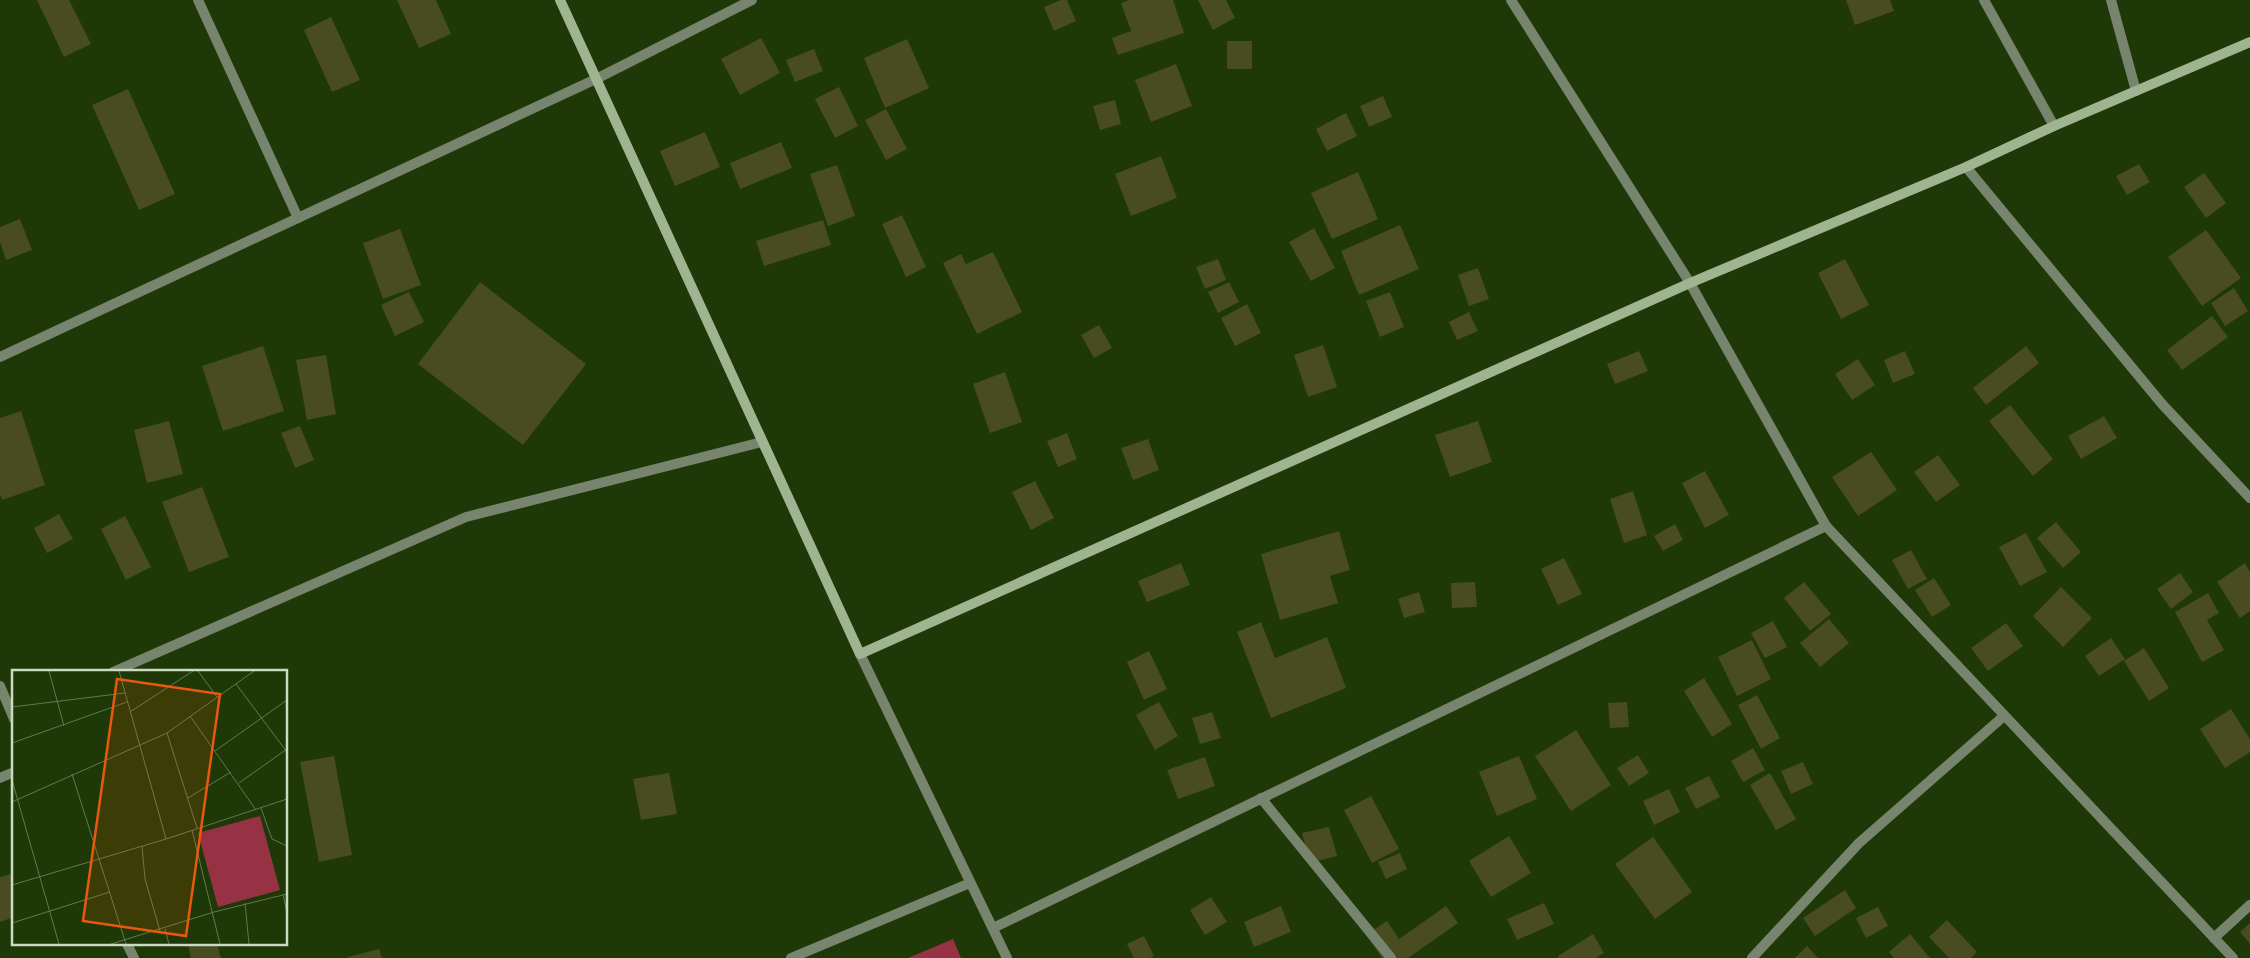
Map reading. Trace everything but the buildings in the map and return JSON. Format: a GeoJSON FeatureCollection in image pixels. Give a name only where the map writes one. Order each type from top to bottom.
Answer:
{"type":"FeatureCollection","features":[{"type":"Feature","properties":{"kind":"main road"},"geometry":{"type":"LineString","coordinates":[[560,0],[860,654],[1690,283],[1966,167],[2054,126],[2250,42]]}},
{"type":"Feature","properties":{"kind":"street"},"geometry":{"type":"LineString","coordinates":[[198,0],[298,218]]}},
{"type":"Feature","properties":{"kind":"street"},"geometry":{"type":"LineString","coordinates":[[0,357],[596,79],[752,0]]}},
{"type":"Feature","properties":{"kind":"street"},"geometry":{"type":"LineString","coordinates":[[1511,0],[1690,283],[1826,526],[2233,958]]}},
{"type":"Feature","properties":{"kind":"street"},"geometry":{"type":"LineString","coordinates":[[1984,0],[2054,126]]}},
{"type":"Feature","properties":{"kind":"street"},"geometry":{"type":"LineString","coordinates":[[2112,0],[2136,91]]}},
{"type":"Feature","properties":{"kind":"street"},"geometry":{"type":"LineString","coordinates":[[1966,167],[2162,404],[2250,498]]}},
{"type":"Feature","properties":{"kind":"street"},"geometry":{"type":"LineString","coordinates":[[118,670],[466,518],[762,442]]}},
{"type":"Feature","properties":{"kind":"street"},"geometry":{"type":"LineString","coordinates":[[992,928],[1826,526]]}},
{"type":"Feature","properties":{"kind":"street"},"geometry":{"type":"LineString","coordinates":[[860,654],[1007,958]]}},
{"type":"Feature","properties":{"kind":"street"},"geometry":{"type":"LineString","coordinates":[[0,686],[12,714]]}},
{"type":"Feature","properties":{"kind":"street"},"geometry":{"type":"LineString","coordinates":[[1752,958],[1860,843],[2004,716]]}},
{"type":"Feature","properties":{"kind":"street"},"geometry":{"type":"LineString","coordinates":[[0,778],[12,773]]}},
{"type":"Feature","properties":{"kind":"street"},"geometry":{"type":"LineString","coordinates":[[1261,798],[1391,958]]}},
{"type":"Feature","properties":{"kind":"street"},"geometry":{"type":"LineString","coordinates":[[791,958],[970,882]]}},
{"type":"Feature","properties":{"kind":"street"},"geometry":{"type":"LineString","coordinates":[[2214,938],[2250,904]]}},
{"type":"Feature","properties":{"kind":"street"},"geometry":{"type":"LineString","coordinates":[[127,946],[134,958]]}},
{"type":"Feature","properties":{"kind":"shaded area"},"geometry":{"type":"Polygon","coordinates":[[[953,939],[961,958],[908,958],[953,939]]]}}]}
